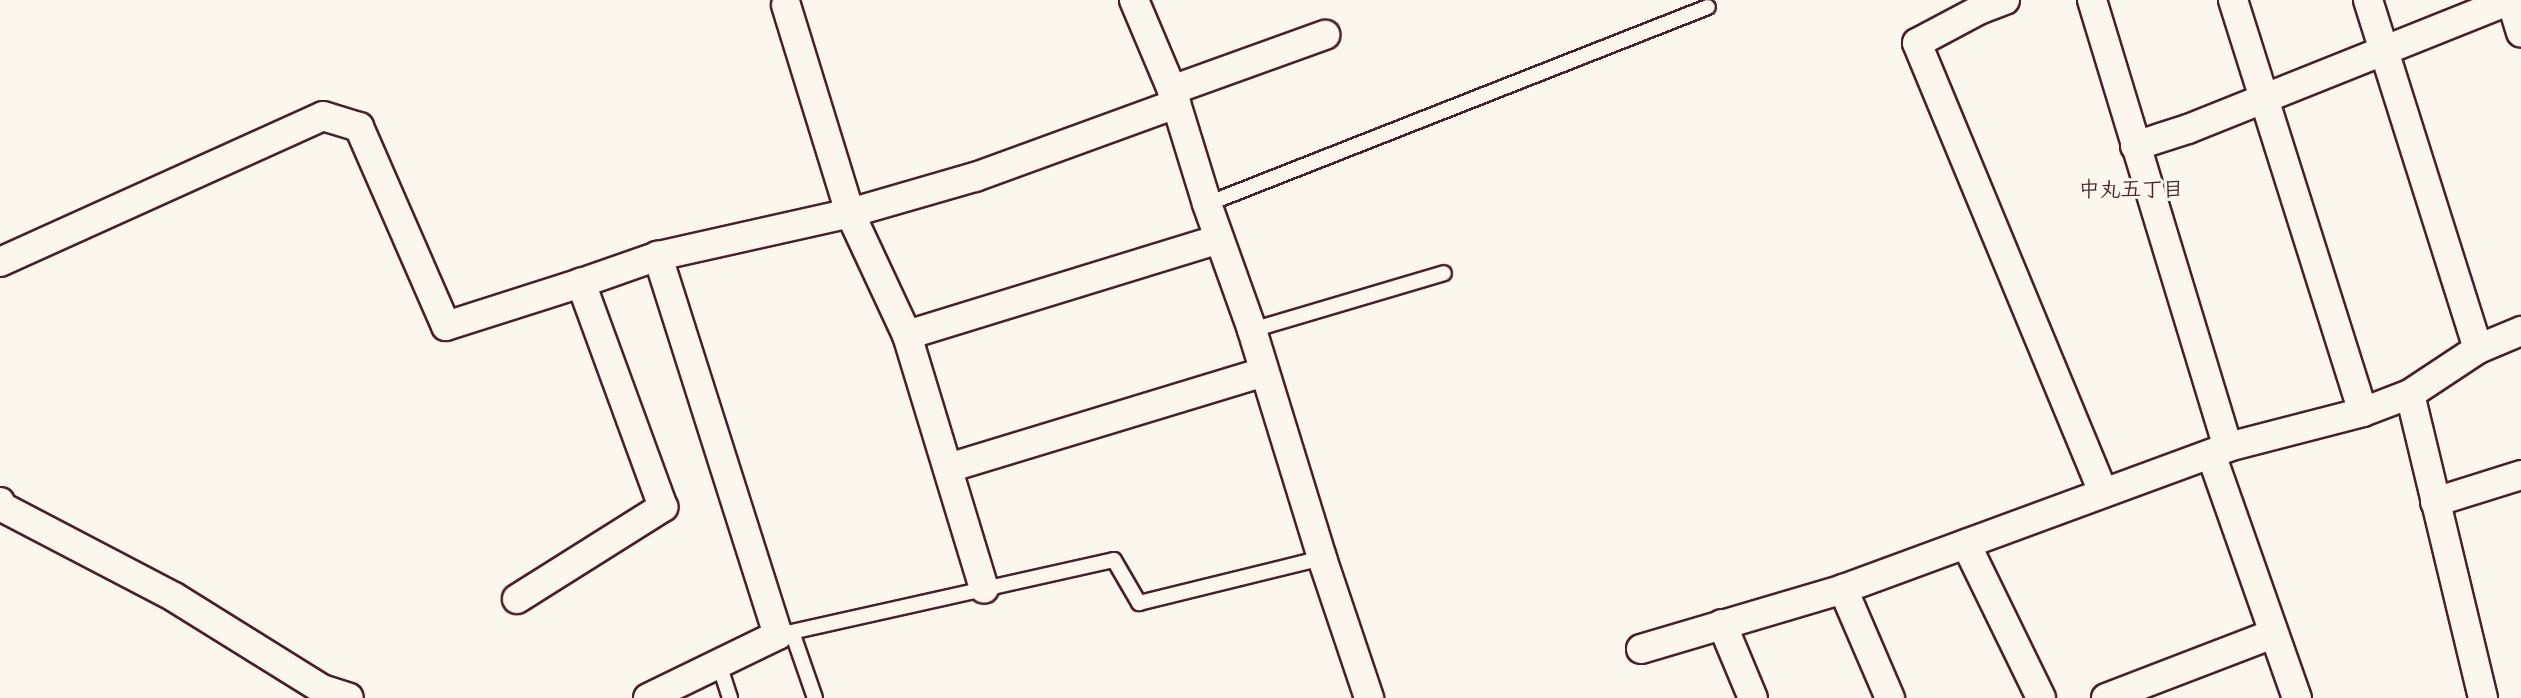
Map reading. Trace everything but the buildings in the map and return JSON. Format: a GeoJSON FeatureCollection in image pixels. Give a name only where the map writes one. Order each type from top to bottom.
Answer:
{"type":"FeatureCollection","features":[{"type":"Feature","properties":{"kind":"street"},"geometry":{"type":"LineString","coordinates":[[1134,0],[1174,97],[1207,204],[1252,330],[1322,558],[1369,698]]}},
{"type":"Feature","properties":{"kind":"street"},"geometry":{"type":"LineString","coordinates":[[2005,0],[1976,5],[1917,43],[2103,493]]}},
{"type":"Feature","properties":{"kind":"street"},"geometry":{"type":"LineString","coordinates":[[2092,0],[2135,146],[2219,451],[2273,634],[2297,698]]}},
{"type":"Feature","properties":{"kind":"street"},"geometry":{"type":"LineString","coordinates":[[2233,0],[2363,412]]}},
{"type":"Feature","properties":{"kind":"street"},"geometry":{"type":"LineString","coordinates":[[2368,0],[2386,51],[2478,349]]}},
{"type":"Feature","properties":{"kind":"street"},"geometry":{"type":"LineString","coordinates":[[2135,146],[2188,129],[2511,0],[2521,33]]}},
{"type":"Feature","properties":{"kind":"street"},"geometry":{"type":"LineString","coordinates":[[786,5],[850,213],[907,335],[984,589]]}},
{"type":"Feature","properties":{"kind":"street"},"geometry":{"type":"LineString","coordinates":[[0,262],[323,117],[359,127],[446,326],[658,256],[850,213],[975,177],[1325,35]]}},
{"type":"Feature","properties":{"kind":"street"},"geometry":{"type":"LineString","coordinates":[[907,335],[1219,239]]}},
{"type":"Feature","properties":{"kind":"street"},"geometry":{"type":"LineString","coordinates":[[648,698],[785,633],[658,256]]}},
{"type":"Feature","properties":{"kind":"street"},"geometry":{"type":"LineString","coordinates":[[517,599],[663,507],[581,283]]}},
{"type":"Feature","properties":{"kind":"street"},"geometry":{"type":"LineString","coordinates":[[1641,649],[1843,589],[2219,451],[2363,412],[2410,394],[2478,349],[2521,331]]}},
{"type":"Feature","properties":{"kind":"street"},"geometry":{"type":"LineString","coordinates":[[948,468],[1264,372]]}},
{"type":"Feature","properties":{"kind":"street"},"geometry":{"type":"LineString","coordinates":[[2410,394],[2482,698]]}},
{"type":"Feature","properties":{"kind":"street"},"geometry":{"type":"LineString","coordinates":[[2435,502],[2521,475]]}},
{"type":"Feature","properties":{"kind":"street"},"geometry":{"type":"LineString","coordinates":[[0,502],[2,507],[174,597],[322,689],[349,698]]}},
{"type":"Feature","properties":{"kind":"street"},"geometry":{"type":"LineString","coordinates":[[1966,544],[2041,698]]}},
{"type":"Feature","properties":{"kind":"street"},"geometry":{"type":"LineString","coordinates":[[1843,589],[1890,698]]}},
{"type":"Feature","properties":{"kind":"street"},"geometry":{"type":"LineString","coordinates":[[1722,624],[1754,698]]}},
{"type":"Feature","properties":{"kind":"street"},"geometry":{"type":"LineString","coordinates":[[2106,698],[2273,634]]}},
{"type":"Feature","properties":{"kind":"lane"},"geometry":{"type":"LineString","coordinates":[[1207,204],[1708,7]]}},
{"type":"Feature","properties":{"kind":"lane"},"geometry":{"type":"LineString","coordinates":[[1252,330],[1444,273]]}},
{"type":"Feature","properties":{"kind":"lane"},"geometry":{"type":"LineString","coordinates":[[815,698],[785,633],[1114,560],[1139,603],[1322,558]]}},
{"type":"Feature","properties":{"kind":"lane"},"geometry":{"type":"LineString","coordinates":[[719,664],[730,698]]}},
{"type":"Feature","properties":{"kind":"district","name":"中丸五丁目"},"geometry":{"type":"Point","coordinates":[2131,191]}}]}
